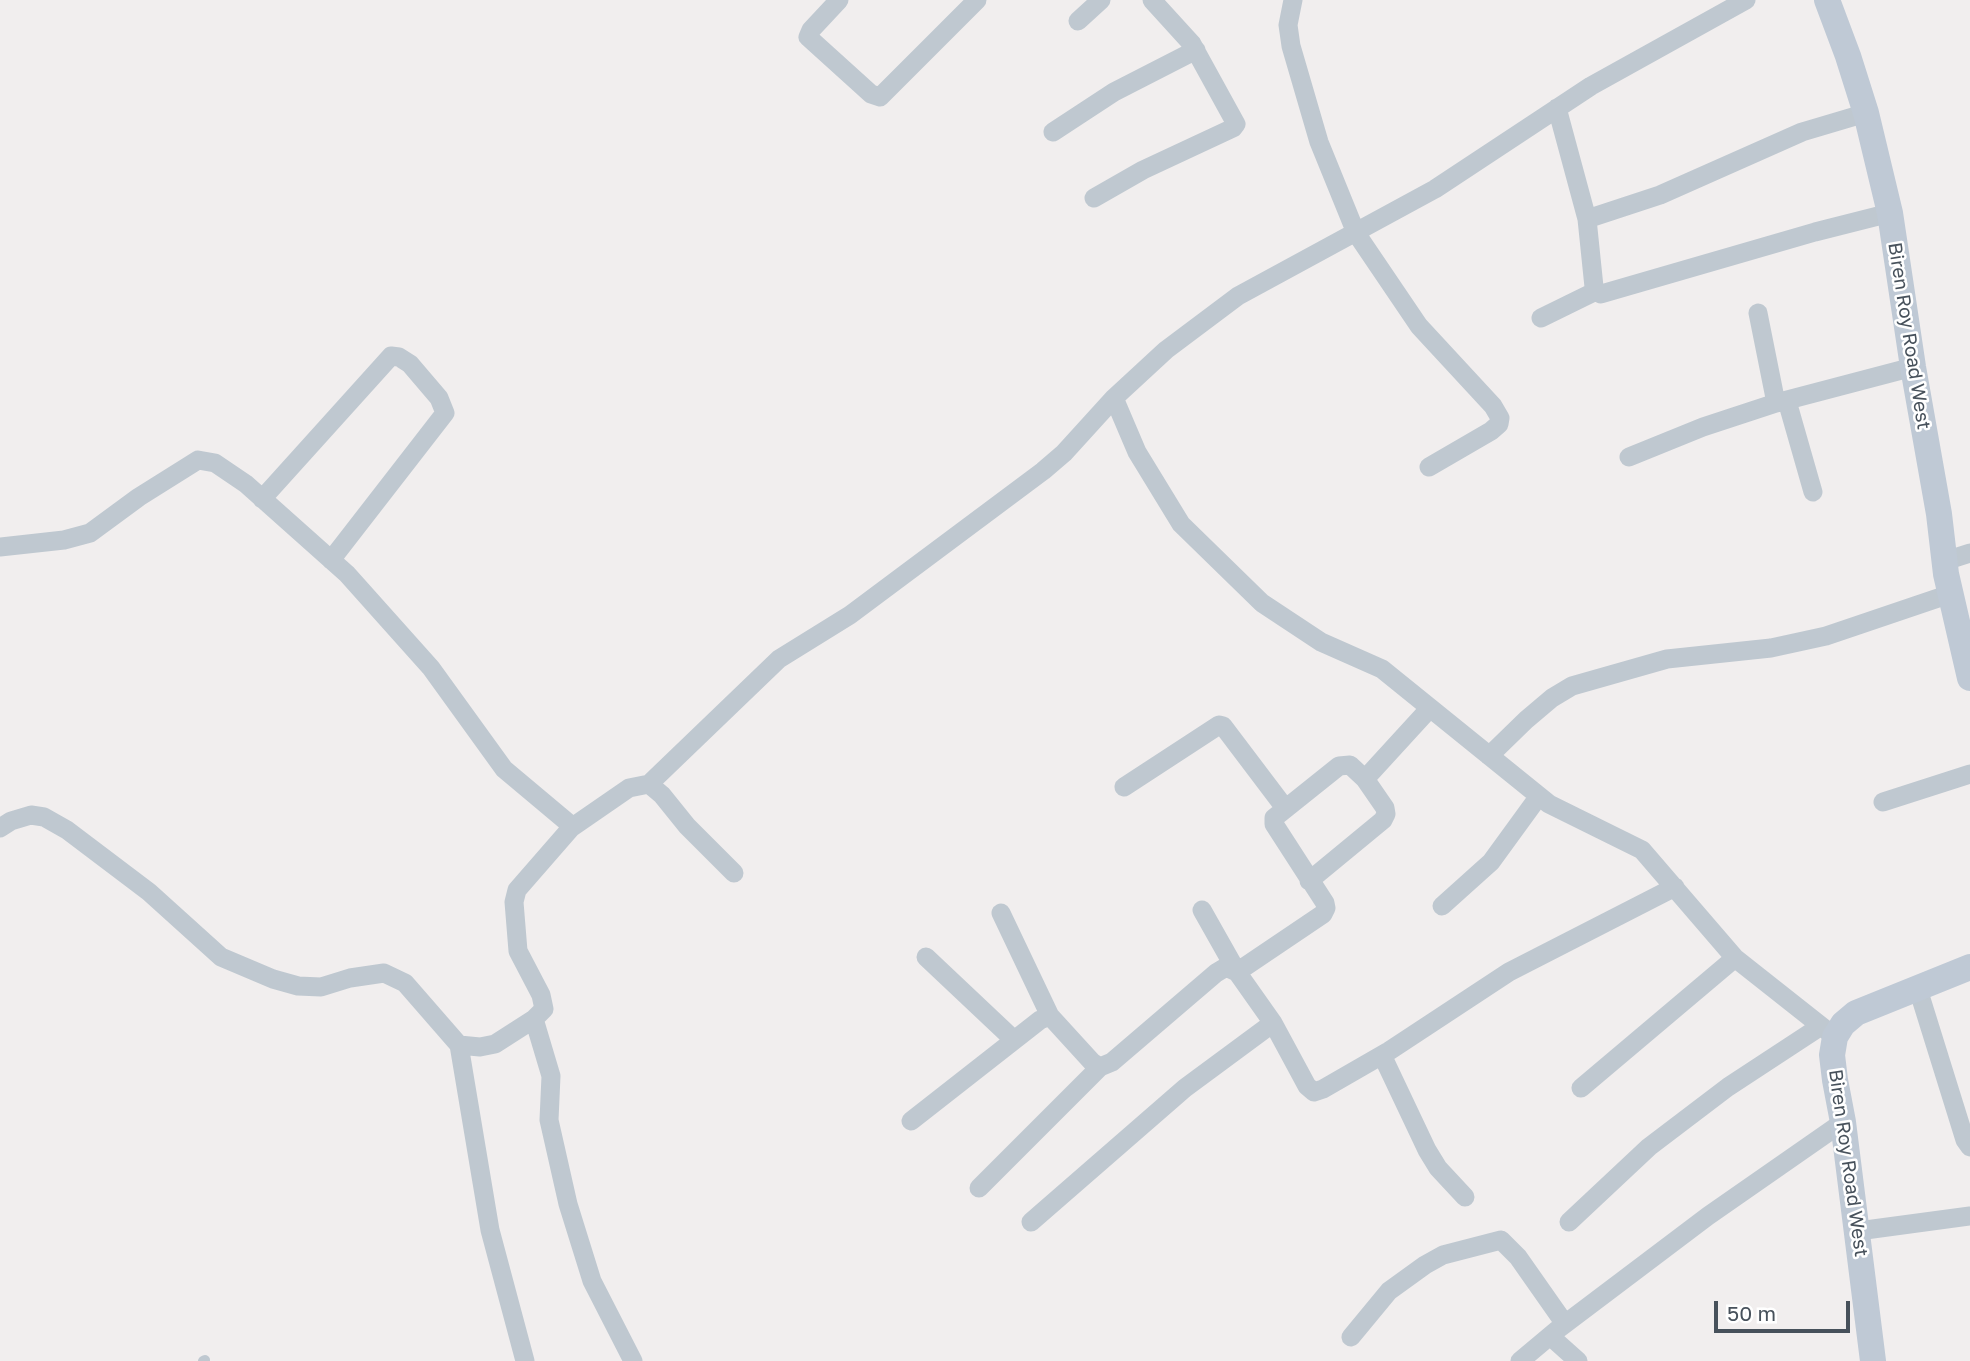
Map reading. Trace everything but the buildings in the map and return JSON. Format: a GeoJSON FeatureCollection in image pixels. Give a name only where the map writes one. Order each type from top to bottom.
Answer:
{"type":"FeatureCollection","features":[{"type":"Feature","properties":{"kind":"main road","name":"Biren Roy Road West"},"geometry":{"type":"LineString","coordinates":[[1827,0],[1866,113],[1890,213],[1913,367],[1958,557],[1950,594],[1970,678]]}},
{"type":"Feature","properties":{"kind":"main road"},"geometry":{"type":"LineString","coordinates":[[1828,1031],[1843,1024],[1856,1013],[1970,967]]}},
{"type":"Feature","properties":{"kind":"main road","name":"Biren Roy Road West"},"geometry":{"type":"LineString","coordinates":[[1828,1031],[1858,1231],[1873,1361]]}},
{"type":"Feature","properties":{"kind":"street"},"geometry":{"type":"LineString","coordinates":[[839,0],[811,30],[809,40],[871,94],[880,97],[977,0]]}},
{"type":"Feature","properties":{"kind":"street"},"geometry":{"type":"LineString","coordinates":[[1077,21],[1101,0]]}},
{"type":"Feature","properties":{"kind":"street"},"geometry":{"type":"LineString","coordinates":[[1094,198],[1143,170],[1233,128],[1235,119],[1196,50],[1152,0]]}},
{"type":"Feature","properties":{"kind":"street"},"geometry":{"type":"LineString","coordinates":[[1293,0],[1288,25],[1291,46],[1323,155],[1356,233],[1419,326],[1493,406],[1500,418],[1499,424],[1491,431],[1429,467]]}},
{"type":"Feature","properties":{"kind":"street"},"geometry":{"type":"LineString","coordinates":[[459,1045],[480,1047],[495,1044],[534,1019],[544,1009],[541,995],[518,951],[514,902],[517,890],[571,828],[629,788],[649,784],[779,659],[850,615],[1043,471],[1166,349],[1238,296],[1435,189],[1602,79],[1746,0]]}},
{"type":"Feature","properties":{"kind":"street"},"geometry":{"type":"LineString","coordinates":[[1053,132],[1114,92],[1196,50]]}},
{"type":"Feature","properties":{"kind":"street"},"geometry":{"type":"LineString","coordinates":[[1557,108],[1587,219],[1596,291]]}},
{"type":"Feature","properties":{"kind":"street"},"geometry":{"type":"LineString","coordinates":[[1587,219],[1660,195],[1802,132],[1866,113]]}},
{"type":"Feature","properties":{"kind":"street"},"geometry":{"type":"LineString","coordinates":[[1596,291],[1601,294],[1609,293],[1815,232],[1890,213]]}},
{"type":"Feature","properties":{"kind":"street"},"geometry":{"type":"LineString","coordinates":[[1541,318],[1596,291]]}},
{"type":"Feature","properties":{"kind":"street"},"geometry":{"type":"LineString","coordinates":[[1758,313],[1782,402],[1813,492]]}},
{"type":"Feature","properties":{"kind":"street"},"geometry":{"type":"LineString","coordinates":[[262,499],[391,356],[399,357],[410,364],[439,398],[445,412],[331,559]]}},
{"type":"Feature","properties":{"kind":"street"},"geometry":{"type":"LineString","coordinates":[[1629,457],[1703,427],[1782,402],[1913,367]]}},
{"type":"Feature","properties":{"kind":"street"},"geometry":{"type":"LineString","coordinates":[[1114,398],[1137,452],[1173,512],[1186,530],[1262,603],[1321,642],[1382,669],[1565,814],[1632,843],[1651,858],[1735,958],[1828,1031],[1728,1087],[1649,1147],[1569,1222]]}},
{"type":"Feature","properties":{"kind":"street"},"geometry":{"type":"LineString","coordinates":[[0,547],[64,540],[90,533],[139,497],[198,460],[215,463],[262,499],[346,574],[431,668],[504,769],[571,828]]}},
{"type":"Feature","properties":{"kind":"street"},"geometry":{"type":"LineString","coordinates":[[1489,756],[1552,698],[1584,681],[1667,659],[1771,648],[1826,636],[1950,594]]}},
{"type":"Feature","properties":{"kind":"street"},"geometry":{"type":"LineString","coordinates":[[1365,779],[1430,708]]}},
{"type":"Feature","properties":{"kind":"street"},"geometry":{"type":"LineString","coordinates":[[1124,787],[1219,725],[1223,726],[1285,808]]}},
{"type":"Feature","properties":{"kind":"street"},"geometry":{"type":"LineString","coordinates":[[1237,972],[1323,914],[1325,903],[1309,881],[1273,824],[1274,818],[1339,766],[1350,765],[1365,779],[1385,808],[1386,814],[1383,820],[1309,881]]}},
{"type":"Feature","properties":{"kind":"street"},"geometry":{"type":"LineString","coordinates":[[1883,802],[1970,774]]}},
{"type":"Feature","properties":{"kind":"street"},"geometry":{"type":"LineString","coordinates":[[649,784],[734,873]]}},
{"type":"Feature","properties":{"kind":"street"},"geometry":{"type":"LineString","coordinates":[[1443,906],[1491,862],[1539,796]]}},
{"type":"Feature","properties":{"kind":"street"},"geometry":{"type":"LineString","coordinates":[[0,828],[11,821],[31,815],[44,817],[67,830],[149,892],[221,957],[273,979],[299,986],[321,986],[384,973],[405,983],[459,1045],[490,1230],[525,1361]]}},
{"type":"Feature","properties":{"kind":"street"},"geometry":{"type":"LineString","coordinates":[[1202,910],[1237,972],[1273,1023],[1307,1086],[1314,1092],[1382,1055],[1500,977],[1675,887]]}},
{"type":"Feature","properties":{"kind":"street"},"geometry":{"type":"LineString","coordinates":[[1001,913],[1051,1016],[1100,1067]]}},
{"type":"Feature","properties":{"kind":"street"},"geometry":{"type":"LineString","coordinates":[[926,957],[1014,1040]]}},
{"type":"Feature","properties":{"kind":"street"},"geometry":{"type":"LineString","coordinates":[[1581,1088],[1735,958]]}},
{"type":"Feature","properties":{"kind":"street"},"geometry":{"type":"LineString","coordinates":[[979,1188],[1100,1067],[1112,1062],[1216,973],[1226,967],[1237,972]]}},
{"type":"Feature","properties":{"kind":"street"},"geometry":{"type":"LineString","coordinates":[[1919,989],[1965,1140],[1970,1147]]}},
{"type":"Feature","properties":{"kind":"street"},"geometry":{"type":"LineString","coordinates":[[911,1121],[1040,1020],[1051,1016]]}},
{"type":"Feature","properties":{"kind":"street"},"geometry":{"type":"LineString","coordinates":[[534,1019],[551,1076],[549,1120],[568,1204],[592,1281],[634,1361]]}},
{"type":"Feature","properties":{"kind":"street"},"geometry":{"type":"LineString","coordinates":[[1031,1222],[1185,1088],[1273,1023]]}},
{"type":"Feature","properties":{"kind":"street"},"geometry":{"type":"LineString","coordinates":[[1382,1055],[1427,1150],[1438,1168],[1465,1197]]}},
{"type":"Feature","properties":{"kind":"street"},"geometry":{"type":"LineString","coordinates":[[1520,1361],[1708,1216],[1843,1122]]}},
{"type":"Feature","properties":{"kind":"street"},"geometry":{"type":"LineString","coordinates":[[1858,1231],[1970,1216]]}},
{"type":"Feature","properties":{"kind":"street"},"geometry":{"type":"LineString","coordinates":[[1351,1337],[1389,1291],[1425,1265],[1443,1255],[1501,1240],[1518,1257],[1557,1330],[1578,1361]]}}]}
